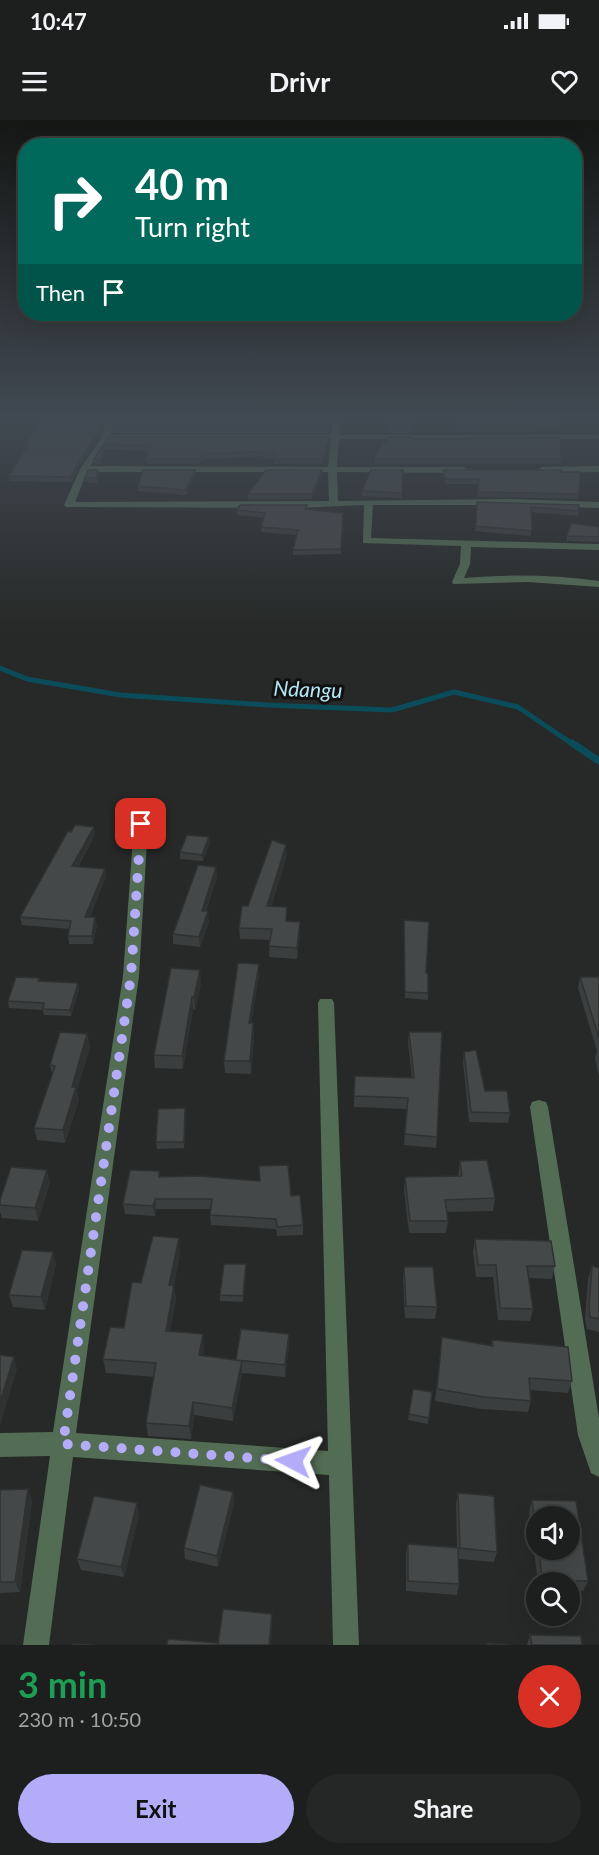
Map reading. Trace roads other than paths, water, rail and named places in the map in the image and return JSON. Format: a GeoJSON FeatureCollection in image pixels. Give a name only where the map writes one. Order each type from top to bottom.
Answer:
{"type":"FeatureCollection","features":[{"type":"Feature","properties":{"kind":"street"},"geometry":{"type":"LineString","coordinates":[[75,490],[69,505],[369,502],[512,502],[599,505]]}},
{"type":"Feature","properties":{"kind":"street"},"geometry":{"type":"LineString","coordinates":[[333,490],[334,504]]}},
{"type":"Feature","properties":{"kind":"street"},"geometry":{"type":"LineString","coordinates":[[369,502],[366,541],[599,547]]}},
{"type":"Feature","properties":{"kind":"street"},"geometry":{"type":"LineString","coordinates":[[466,544],[465,564],[457,582],[512,577],[599,584]]}},
{"type":"Feature","properties":{"kind":"street"},"geometry":{"type":"LineString","coordinates":[[36,1645],[131,976],[141,824]]}},
{"type":"Feature","properties":{"kind":"street"},"geometry":{"type":"LineString","coordinates":[[326,1003],[346,1645]]}},
{"type":"Feature","properties":{"kind":"street"},"geometry":{"type":"LineString","coordinates":[[539,1107],[599,1466]]}},
{"type":"Feature","properties":{"kind":"street"},"geometry":{"type":"LineString","coordinates":[[0,1445],[63,1444],[339,1464]]}},
{"type":"Feature","properties":{"kind":"waterway","name":"Ndangu"},"geometry":{"type":"LineString","coordinates":[[0,668],[27,679],[120,695],[267,705],[392,710],[454,692],[518,707],[574,745]]}},
{"type":"Feature","properties":{"kind":"waterway","name":"Ndangu"},"geometry":{"type":"LineString","coordinates":[[572,743],[599,761]]}}]}
